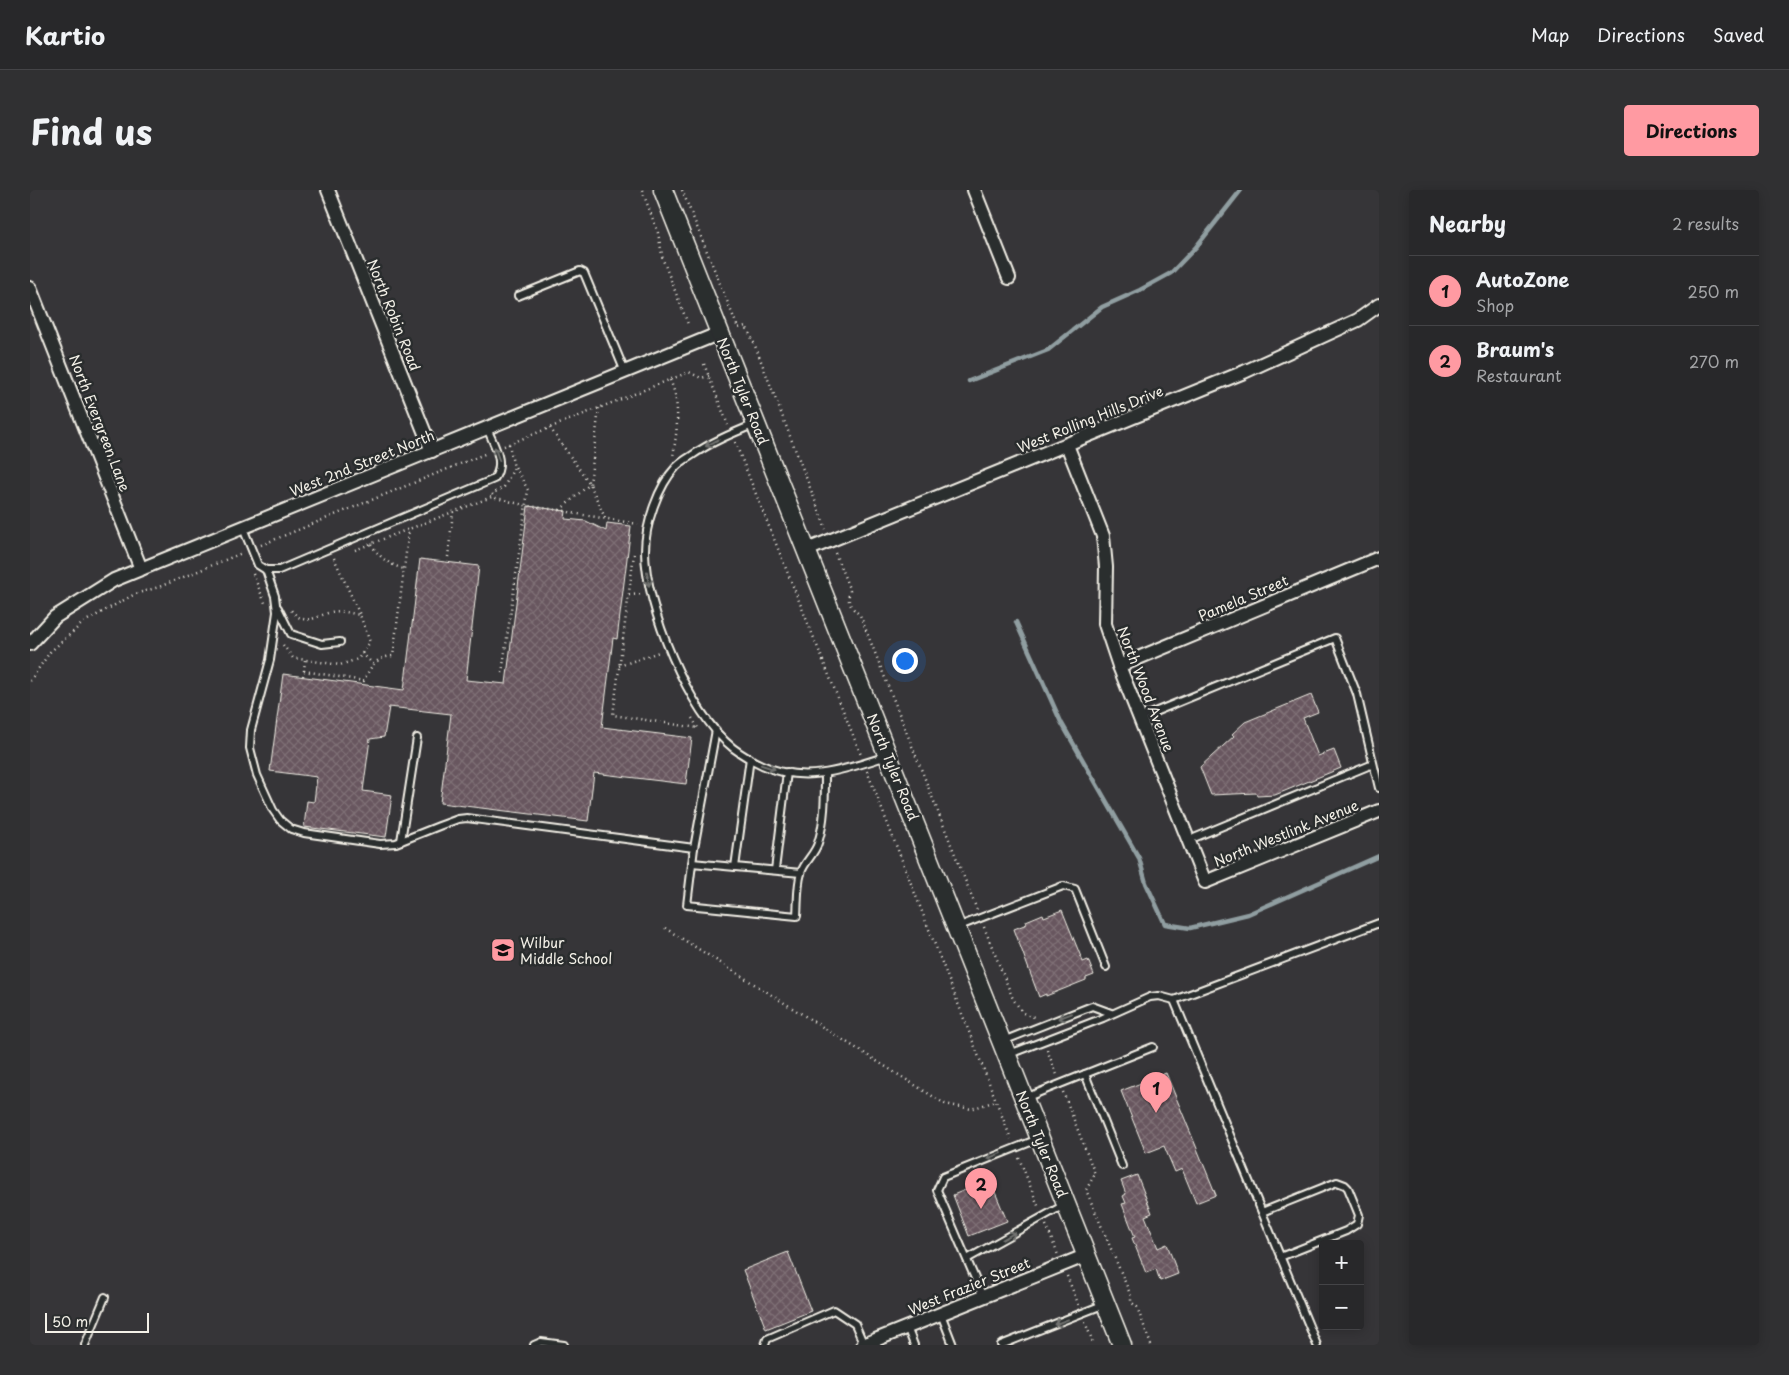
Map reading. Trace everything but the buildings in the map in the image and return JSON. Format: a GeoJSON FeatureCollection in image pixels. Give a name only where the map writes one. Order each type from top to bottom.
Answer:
{"type":"FeatureCollection","features":[{"type":"Feature","properties":{"kind":"main road","name":"North Tyler Road"},"geometry":{"type":"LineString","coordinates":[[663,190],[1122,1345]]}},
{"type":"Feature","properties":{"kind":"street","name":"North Robin Road"},"geometry":{"type":"LineString","coordinates":[[328,190],[432,451]]}},
{"type":"Feature","properties":{"kind":"street"},"geometry":{"type":"LineString","coordinates":[[974,190],[1009,278]]}},
{"type":"Feature","properties":{"kind":"street","name":"North Evergreen Lane"},"geometry":{"type":"LineString","coordinates":[[30,288],[141,569]]}},
{"type":"Feature","properties":{"kind":"street","name":"West Rolling Hills Drive"},"geometry":{"type":"LineString","coordinates":[[807,550],[1244,372],[1358,320],[1379,305]]}},
{"type":"Feature","properties":{"kind":"street","name":"West 2nd Street North"},"geometry":{"type":"LineString","coordinates":[[30,644],[54,617],[114,580],[720,333]]}},
{"type":"Feature","properties":{"kind":"street","name":"North Wood Avenue"},"geometry":{"type":"LineString","coordinates":[[1067,444],[1104,536],[1106,567],[1105,624],[1205,882]]}},
{"type":"Feature","properties":{"kind":"street","name":"Pamela Street"},"geometry":{"type":"LineString","coordinates":[[1120,666],[1379,558]]}},
{"type":"Feature","properties":{"kind":"street","name":"North Westlink Avenue"},"geometry":{"type":"LineString","coordinates":[[1205,882],[1379,811]]}},
{"type":"Feature","properties":{"kind":"street","name":"West Frazier Street"},"geometry":{"type":"LineString","coordinates":[[863,1345],[1087,1255]]}},
{"type":"Feature","properties":{"kind":"lane"},"geometry":{"type":"LineString","coordinates":[[518,296],[580,271],[584,273],[625,372]]}},
{"type":"Feature","properties":{"kind":"lane"},"geometry":{"type":"LineString","coordinates":[[756,423],[709,443],[677,466],[666,481],[650,516],[645,551],[649,586],[657,617],[673,661],[696,703],[716,730],[733,748],[763,766],[787,772],[825,774],[888,756]]}},
{"type":"Feature","properties":{"kind":"lane"},"geometry":{"type":"LineString","coordinates":[[243,528],[258,566],[266,570],[279,570],[494,479],[500,471],[499,461],[487,428]]}},
{"type":"Feature","properties":{"kind":"lane"},"geometry":{"type":"LineString","coordinates":[[266,570],[277,612],[270,660],[251,730],[250,748],[257,775],[273,810],[280,820],[291,829],[304,833],[380,844],[396,843],[438,826],[467,818],[694,848]]}},
{"type":"Feature","properties":{"kind":"lane"},"geometry":{"type":"LineString","coordinates":[[276,605],[291,634],[322,644],[340,642]]}},
{"type":"Feature","properties":{"kind":"lane"},"geometry":{"type":"LineString","coordinates":[[1140,718],[1335,638],[1357,694],[1379,788]]}},
{"type":"Feature","properties":{"kind":"lane"},"geometry":{"type":"LineString","coordinates":[[716,730],[694,848],[687,905],[797,916],[801,873],[817,846],[821,833],[825,801],[825,774]]}},
{"type":"Feature","properties":{"kind":"lane"},"geometry":{"type":"LineString","coordinates":[[401,841],[417,738]]}},
{"type":"Feature","properties":{"kind":"lane"},"geometry":{"type":"LineString","coordinates":[[735,867],[750,758]]}},
{"type":"Feature","properties":{"kind":"lane"},"geometry":{"type":"LineString","coordinates":[[1189,840],[1373,764]]}},
{"type":"Feature","properties":{"kind":"lane"},"geometry":{"type":"LineString","coordinates":[[775,870],[787,772]]}},
{"type":"Feature","properties":{"kind":"lane"},"geometry":{"type":"LineString","coordinates":[[692,863],[801,873]]}},
{"type":"Feature","properties":{"kind":"lane"},"geometry":{"type":"LineString","coordinates":[[956,927],[1063,886],[1075,890],[1106,967]]}},
{"type":"Feature","properties":{"kind":"lane"},"geometry":{"type":"LineString","coordinates":[[1004,1049],[1044,1041],[1150,997],[1160,996],[1174,1000],[1379,923]]}},
{"type":"Feature","properties":{"kind":"lane"},"geometry":{"type":"LineString","coordinates":[[1174,1000],[1316,1345]]}},
{"type":"Feature","properties":{"kind":"lane"},"geometry":{"type":"LineString","coordinates":[[1004,1049],[1038,1027],[1092,1006],[1111,1013]]}},
{"type":"Feature","properties":{"kind":"lane"},"geometry":{"type":"LineString","coordinates":[[1024,1099],[1152,1048]]}},
{"type":"Feature","properties":{"kind":"lane"},"geometry":{"type":"LineString","coordinates":[[1085,1074],[1122,1166]]}},
{"type":"Feature","properties":{"kind":"lane"},"geometry":{"type":"LineString","coordinates":[[983,1297],[937,1190],[942,1177],[1040,1138]]}},
{"type":"Feature","properties":{"kind":"lane"},"geometry":{"type":"LineString","coordinates":[[1262,1212],[1337,1182],[1342,1182],[1348,1188],[1359,1215],[1357,1224],[1346,1231],[1280,1257]]}},
{"type":"Feature","properties":{"kind":"lane"},"geometry":{"type":"LineString","coordinates":[[967,1259],[1066,1204]]}},
{"type":"Feature","properties":{"kind":"lane"},"geometry":{"type":"LineString","coordinates":[[85,1345],[105,1297]]}},
{"type":"Feature","properties":{"kind":"lane"},"geometry":{"type":"LineString","coordinates":[[1001,1345],[1106,1304]]}},
{"type":"Feature","properties":{"kind":"lane"},"geometry":{"type":"LineString","coordinates":[[765,1345],[766,1339],[834,1310],[855,1324],[863,1345]]}},
{"type":"Feature","properties":{"kind":"lane"},"geometry":{"type":"LineString","coordinates":[[941,1314],[953,1345]]}},
{"type":"Feature","properties":{"kind":"lane"},"geometry":{"type":"LineString","coordinates":[[907,1327],[914,1345]]}},
{"type":"Feature","properties":{"kind":"lane"},"geometry":{"type":"LineString","coordinates":[[534,1345],[540,1342],[564,1345]]}},
{"type":"Feature","properties":{"kind":"path"},"geometry":{"type":"LineString","coordinates":[[642,190],[658,233],[663,260],[688,324]]}},
{"type":"Feature","properties":{"kind":"path"},"geometry":{"type":"LineString","coordinates":[[682,190],[738,328],[746,326],[750,334],[850,591],[848,597],[851,607],[860,615],[1013,999],[1023,1013],[1034,1017],[1038,1027]]}},
{"type":"Feature","properties":{"kind":"path"},"geometry":{"type":"LineString","coordinates":[[704,364],[1094,1345]]}},
{"type":"Feature","properties":{"kind":"path"},"geometry":{"type":"LineString","coordinates":[[30,681],[50,652],[84,622],[134,594],[159,587],[689,372],[700,378],[709,376]]}},
{"type":"Feature","properties":{"kind":"path"},"geometry":{"type":"LineString","coordinates":[[560,510],[590,484],[600,408]]}},
{"type":"Feature","properties":{"kind":"path"},"geometry":{"type":"LineString","coordinates":[[550,428],[590,484],[604,518]]}},
{"type":"Feature","properties":{"kind":"path"},"geometry":{"type":"LineString","coordinates":[[502,673],[528,490],[514,465],[509,444]]}},
{"type":"Feature","properties":{"kind":"path"},"geometry":{"type":"LineString","coordinates":[[494,496],[492,494],[504,487],[514,465]]}},
{"type":"Feature","properties":{"kind":"path"},"geometry":{"type":"LineString","coordinates":[[494,496],[526,506],[638,524]]}},
{"type":"Feature","properties":{"kind":"path"},"geometry":{"type":"LineString","coordinates":[[349,553],[494,496]]}},
{"type":"Feature","properties":{"kind":"path"},"geometry":{"type":"LineString","coordinates":[[448,557],[454,512]]}},
{"type":"Feature","properties":{"kind":"path"},"geometry":{"type":"LineString","coordinates":[[304,671],[364,681],[373,664],[385,657],[394,656],[408,530]]}},
{"type":"Feature","properties":{"kind":"path"},"geometry":{"type":"LineString","coordinates":[[371,544],[385,562],[404,569]]}},
{"type":"Feature","properties":{"kind":"path"},"geometry":{"type":"LineString","coordinates":[[275,629],[282,644],[293,658],[340,665],[358,659],[370,642],[334,558],[341,556]]}},
{"type":"Feature","properties":{"kind":"path"},"geometry":{"type":"LineString","coordinates":[[251,569],[265,603]]}},
{"type":"Feature","properties":{"kind":"path"},"geometry":{"type":"LineString","coordinates":[[629,595],[644,593]]}},
{"type":"Feature","properties":{"kind":"path"},"geometry":{"type":"LineString","coordinates":[[288,606],[296,616],[303,620],[314,619],[332,612],[341,611],[360,615]]}},
{"type":"Feature","properties":{"kind":"path"},"geometry":{"type":"LineString","coordinates":[[619,666],[659,652]]}},
{"type":"Feature","properties":{"kind":"path"},"geometry":{"type":"LineString","coordinates":[[362,653],[373,664]]}},
{"type":"Feature","properties":{"kind":"path"},"geometry":{"type":"LineString","coordinates":[[303,676],[305,660]]}},
{"type":"Feature","properties":{"kind":"path"},"geometry":{"type":"LineString","coordinates":[[665,928],[945,1104],[971,1109],[996,1101]]}},
{"type":"Feature","properties":{"kind":"path"},"geometry":{"type":"LineString","coordinates":[[1044,1041],[1095,1174],[1086,1190],[1131,1296],[1131,1302],[1137,1308],[1151,1345]]}},
{"type":"Feature","properties":{"kind":"waterway"},"geometry":{"type":"LineString","coordinates":[[969,381],[1048,350],[1102,307],[1140,290],[1171,273],[1196,247],[1241,190]]}},
{"type":"Feature","properties":{"kind":"waterway"},"geometry":{"type":"LineString","coordinates":[[1016,622],[1061,722],[1139,858],[1146,883],[1165,924],[1190,928],[1248,914],[1379,856]]}},
{"type":"Feature","properties":{"kind":"place","name":"Wilbur Middle School"},"geometry":{"type":"Point","coordinates":[503,950]}},
{"type":"Feature","properties":{"kind":"place","name":"AutoZone"},"geometry":{"type":"Point","coordinates":[1156,1113]}},
{"type":"Feature","properties":{"kind":"place","name":"Braum's"},"geometry":{"type":"Point","coordinates":[981,1209]}}]}
